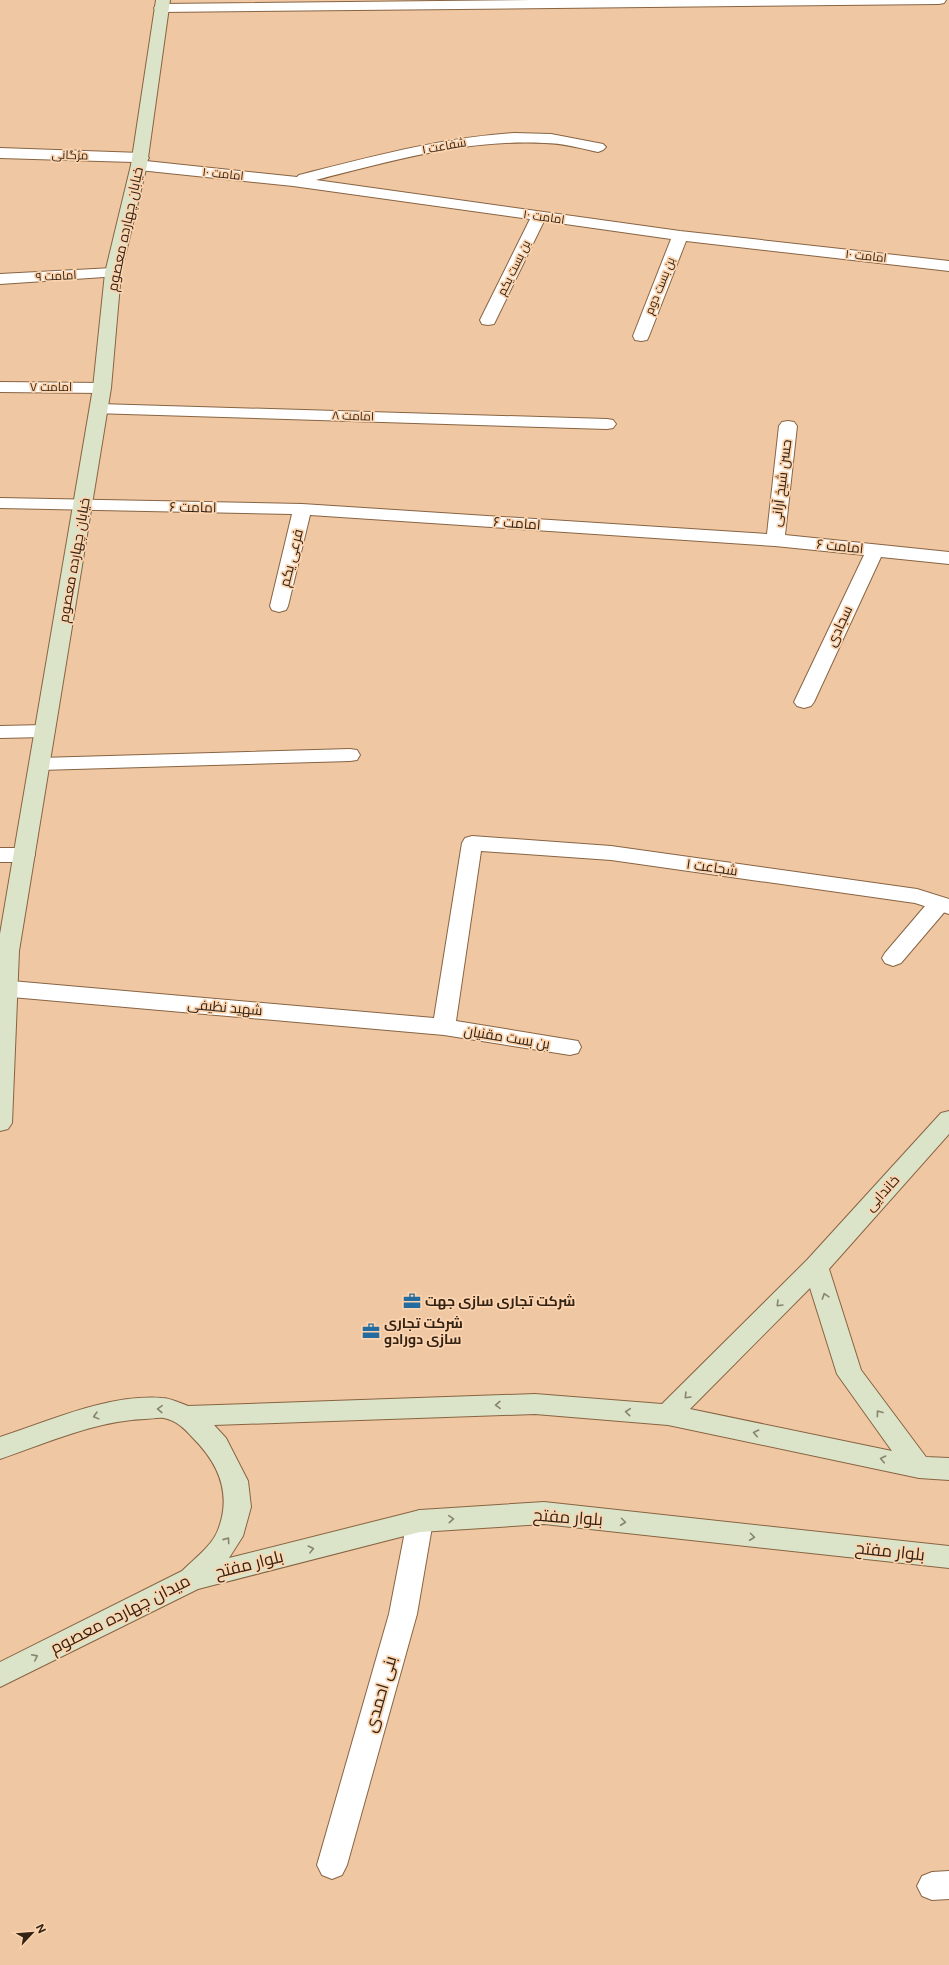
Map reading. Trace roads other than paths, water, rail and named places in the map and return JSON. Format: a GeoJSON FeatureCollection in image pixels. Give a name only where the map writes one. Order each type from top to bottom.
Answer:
{"type":"FeatureCollection","features":[{"type":"Feature","properties":{"kind":"street"},"geometry":{"type":"LineString","coordinates":[[162,4],[488,5],[939,0]]}},
{"type":"Feature","properties":{"kind":"street","name":"خیابان چهارده معصوم"},"geometry":{"type":"LineString","coordinates":[[0,1123],[2,987],[99,409],[113,273],[140,161],[162,4]]}},
{"type":"Feature","properties":{"kind":"street","name":"شفاعت ۱"},"geometry":{"type":"LineString","coordinates":[[293,181],[422,150],[475,140],[545,138],[598,147]]}},
{"type":"Feature","properties":{"kind":"street","name":"مژگانی"},"geometry":{"type":"LineString","coordinates":[[0,153],[140,161]]}},
{"type":"Feature","properties":{"kind":"street","name":"امامت ۱۰"},"geometry":{"type":"LineString","coordinates":[[140,161],[293,181],[680,236],[949,266]]}},
{"type":"Feature","properties":{"kind":"street","name":"بن بست یکم"},"geometry":{"type":"LineString","coordinates":[[488,320],[539,216]]}},
{"type":"Feature","properties":{"kind":"street","name":"بن بست دوم"},"geometry":{"type":"LineString","coordinates":[[640,336],[680,236]]}},
{"type":"Feature","properties":{"kind":"street","name":"امامت ۹"},"geometry":{"type":"LineString","coordinates":[[0,279],[113,273]]}},
{"type":"Feature","properties":{"kind":"street","name":"امامت ۷"},"geometry":{"type":"LineString","coordinates":[[0,387],[102,388]]}},
{"type":"Feature","properties":{"kind":"street","name":"امامت ۸"},"geometry":{"type":"LineString","coordinates":[[99,409],[607,424]]}},
{"type":"Feature","properties":{"kind":"street","name":"حسن شیخ آرانی"},"geometry":{"type":"LineString","coordinates":[[775,540],[788,426]]}},
{"type":"Feature","properties":{"kind":"street","name":"امامت ۶"},"geometry":{"type":"LineString","coordinates":[[0,503],[302,509],[775,540],[949,558]]}},
{"type":"Feature","properties":{"kind":"street","name":"فرعی یکم"},"geometry":{"type":"LineString","coordinates":[[279,606],[302,509]]}},
{"type":"Feature","properties":{"kind":"street","name":"سجادی"},"geometry":{"type":"LineString","coordinates":[[804,702],[875,550]]}},
{"type":"Feature","properties":{"kind":"street"},"geometry":{"type":"LineString","coordinates":[[0,732],[45,731]]}},
{"type":"Feature","properties":{"kind":"street"},"geometry":{"type":"LineString","coordinates":[[40,764],[350,755]]}},
{"type":"Feature","properties":{"kind":"street","name":"شجاعت ۱"},"geometry":{"type":"LineString","coordinates":[[444,1027],[472,843],[611,853],[917,896],[944,906]]}},
{"type":"Feature","properties":{"kind":"street"},"geometry":{"type":"LineString","coordinates":[[0,855],[25,855]]}},
{"type":"Feature","properties":{"kind":"street"},"geometry":{"type":"LineString","coordinates":[[893,958],[944,906]]}},
{"type":"Feature","properties":{"kind":"street","name":"شهید نظیفی"},"geometry":{"type":"LineString","coordinates":[[2,987],[444,1027]]}},
{"type":"Feature","properties":{"kind":"street","name":"بن بست مقنیان"},"geometry":{"type":"LineString","coordinates":[[444,1027],[570,1047]]}},
{"type":"Feature","properties":{"kind":"street","name":"خاندایی"},"geometry":{"type":"LineString","coordinates":[[668,1415],[816,1267],[949,1119]]}},
{"type":"Feature","properties":{"kind":"street"},"geometry":{"type":"LineString","coordinates":[[816,1267],[850,1374],[919,1467]]}},
{"type":"Feature","properties":{"kind":"street"},"geometry":{"type":"LineString","coordinates":[[188,1416],[535,1404],[668,1415],[919,1467],[949,1469]]}},
{"type":"Feature","properties":{"kind":"street","name":"میدان چهارده معصوم"},"geometry":{"type":"LineString","coordinates":[[0,1448],[99,1415],[134,1409],[163,1408],[188,1416],[217,1445],[235,1481],[238,1507],[230,1536],[216,1555],[192,1579],[0,1675]]}},
{"type":"Feature","properties":{"kind":"street","name":"بلوار مفتح"},"geometry":{"type":"LineString","coordinates":[[192,1579],[420,1521],[544,1512],[949,1557]]}},
{"type":"Feature","properties":{"kind":"street","name":"بنی احمدی"},"geometry":{"type":"LineString","coordinates":[[332,1865],[403,1614],[420,1521]]}},
{"type":"Feature","properties":{"kind":"place","name":"شرکت تجاری سازی جهت"},"geometry":{"type":"Point","coordinates":[412,1301]}},
{"type":"Feature","properties":{"kind":"place","name":"شرکت تجاری سازی دورادو"},"geometry":{"type":"Point","coordinates":[371,1331]}}]}
